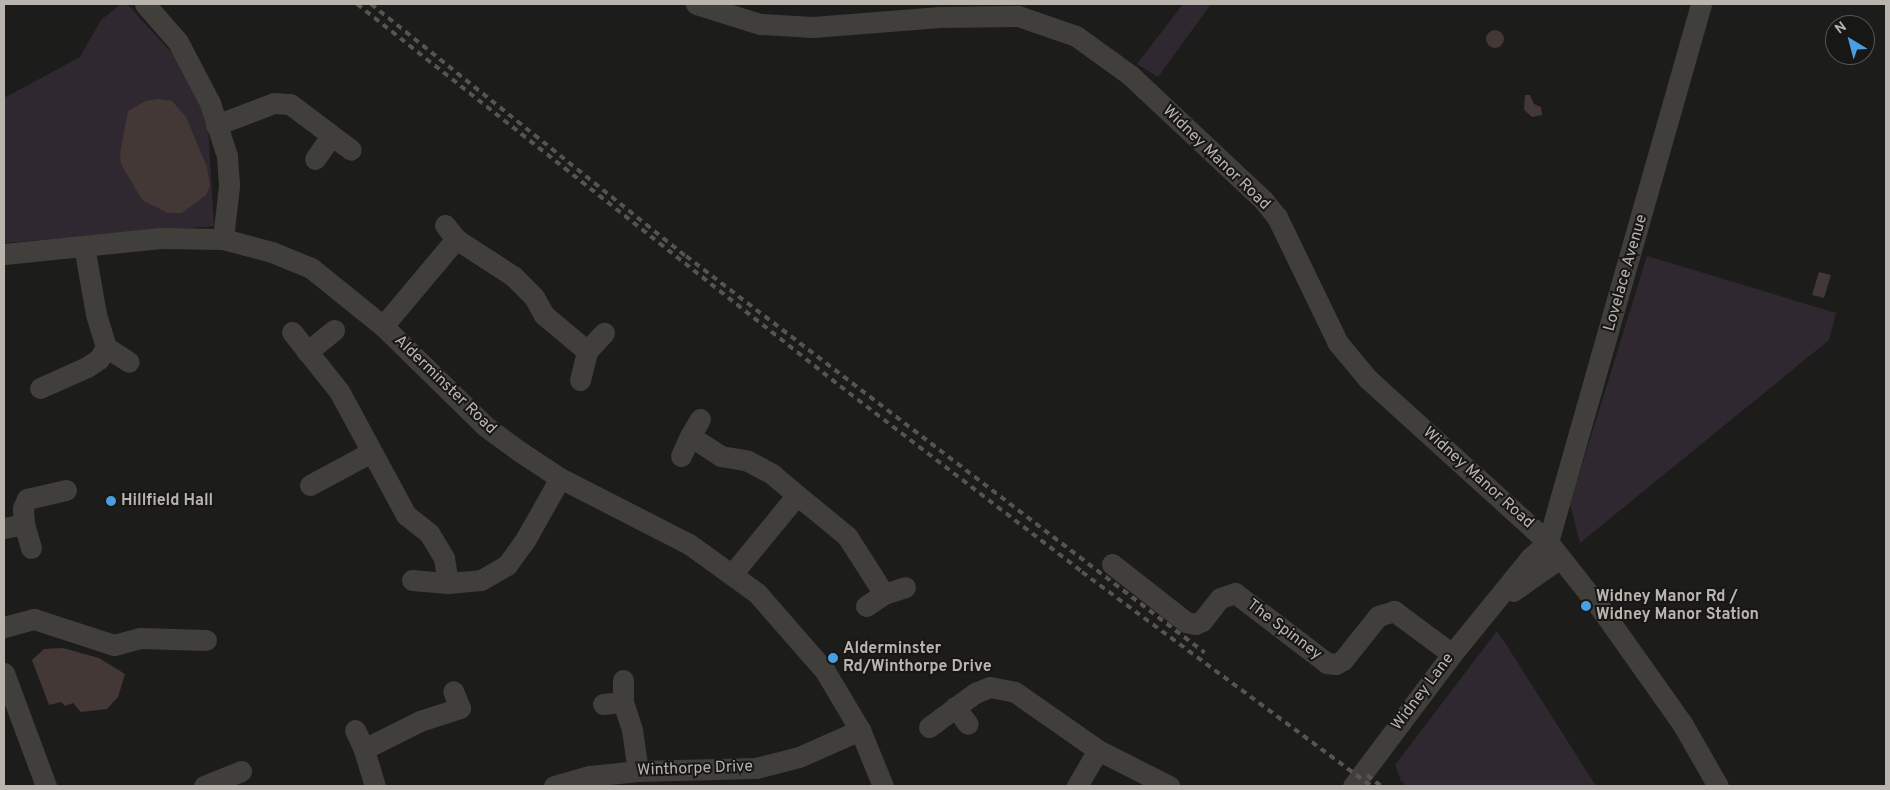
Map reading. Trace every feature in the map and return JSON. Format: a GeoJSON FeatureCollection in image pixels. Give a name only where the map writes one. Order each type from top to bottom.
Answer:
{"type":"FeatureCollection","features":[{"type":"Feature","properties":{"kind":"street"},"geometry":{"type":"LineString","coordinates":[[145,4],[178,42],[202,84],[227,156],[229,186],[223,239]]}},
{"type":"Feature","properties":{"kind":"street","name":"Widney Manor Road"},"geometry":{"type":"LineString","coordinates":[[696,4],[760,24],[813,27],[940,16],[1018,16],[1076,36],[1130,75],[1264,201],[1290,240],[1338,343],[1368,379],[1554,550],[1601,609],[1683,726],[1718,786]]}},
{"type":"Feature","properties":{"kind":"street","name":"Lovelace Avenue"},"geometry":{"type":"LineString","coordinates":[[1554,550],[1701,4]]}},
{"type":"Feature","properties":{"kind":"street"},"geometry":{"type":"LineString","coordinates":[[216,125],[274,103],[290,104],[351,150]]}},
{"type":"Feature","properties":{"kind":"street"},"geometry":{"type":"LineString","coordinates":[[315,159],[331,136]]}},
{"type":"Feature","properties":{"kind":"street"},"geometry":{"type":"LineString","coordinates":[[383,326],[451,232],[513,276],[534,297],[544,314],[587,351]]}},
{"type":"Feature","properties":{"kind":"street","name":"Alderminster Road"},"geometry":{"type":"LineString","coordinates":[[4,254],[161,238],[223,239],[272,252],[311,268],[383,326],[485,426],[560,478],[689,544],[757,593],[800,639],[825,671],[860,730],[883,786]]}},
{"type":"Feature","properties":{"kind":"street"},"geometry":{"type":"LineString","coordinates":[[84,246],[96,314],[106,347],[129,362]]}},
{"type":"Feature","properties":{"kind":"street"},"geometry":{"type":"LineString","coordinates":[[307,352],[334,330]]}},
{"type":"Feature","properties":{"kind":"street"},"geometry":{"type":"LineString","coordinates":[[292,332],[338,391],[406,514],[429,533],[444,558],[448,584]]}},
{"type":"Feature","properties":{"kind":"street"},"geometry":{"type":"LineString","coordinates":[[580,380],[587,351],[604,333]]}},
{"type":"Feature","properties":{"kind":"street"},"geometry":{"type":"LineString","coordinates":[[48,378],[99,359],[106,347]]}},
{"type":"Feature","properties":{"kind":"street"},"geometry":{"type":"LineString","coordinates":[[681,456],[695,428],[721,456],[748,461],[772,474],[847,536],[884,594]]}},
{"type":"Feature","properties":{"kind":"street"},"geometry":{"type":"LineString","coordinates":[[310,485],[371,452]]}},
{"type":"Feature","properties":{"kind":"street"},"geometry":{"type":"LineString","coordinates":[[412,580],[448,584],[481,580],[507,565],[524,542],[560,478]]}},
{"type":"Feature","properties":{"kind":"street"},"geometry":{"type":"LineString","coordinates":[[31,548],[14,526],[27,499],[66,490]]}},
{"type":"Feature","properties":{"kind":"street"},"geometry":{"type":"LineString","coordinates":[[732,574],[796,495]]}},
{"type":"Feature","properties":{"kind":"street"},"geometry":{"type":"LineString","coordinates":[[1530,558],[1531,527]]}},
{"type":"Feature","properties":{"kind":"street","name":"Widney Lane"},"geometry":{"type":"LineString","coordinates":[[1353,786],[1452,654],[1497,601],[1530,558],[1554,550]]}},
{"type":"Feature","properties":{"kind":"street","name":"Widney Lane"},"geometry":{"type":"LineString","coordinates":[[1497,601],[1554,550]]}},
{"type":"Feature","properties":{"kind":"street","name":"The Spinney"},"geometry":{"type":"LineString","coordinates":[[1112,564],[1186,622],[1195,624],[1202,621],[1220,598],[1235,592],[1328,663],[1343,660],[1378,616],[1394,611],[1452,654]]}},
{"type":"Feature","properties":{"kind":"street"},"geometry":{"type":"LineString","coordinates":[[866,606],[884,594],[905,587]]}},
{"type":"Feature","properties":{"kind":"street"},"geometry":{"type":"LineString","coordinates":[[4,627],[34,619],[114,645],[140,638],[206,640]]}},
{"type":"Feature","properties":{"kind":"street"},"geometry":{"type":"LineString","coordinates":[[4,673],[46,786]]}},
{"type":"Feature","properties":{"kind":"street"},"geometry":{"type":"LineString","coordinates":[[623,680],[613,703],[632,730],[638,771]]}},
{"type":"Feature","properties":{"kind":"street"},"geometry":{"type":"LineString","coordinates":[[928,727],[955,707],[990,687],[1015,692],[1098,750],[1169,786]]}},
{"type":"Feature","properties":{"kind":"street"},"geometry":{"type":"LineString","coordinates":[[375,786],[360,739],[420,722],[461,707]]}},
{"type":"Feature","properties":{"kind":"street"},"geometry":{"type":"LineString","coordinates":[[955,707],[968,724]]}},
{"type":"Feature","properties":{"kind":"street","name":"Winthorpe Drive"},"geometry":{"type":"LineString","coordinates":[[554,786],[590,776],[638,771],[724,778],[799,757],[860,730]]}},
{"type":"Feature","properties":{"kind":"street"},"geometry":{"type":"LineString","coordinates":[[1077,786],[1098,750]]}},
{"type":"Feature","properties":{"kind":"street"},"geometry":{"type":"LineString","coordinates":[[207,786],[241,771]]}},
{"type":"Feature","properties":{"kind":"shaded area"},"geometry":{"type":"Polygon","coordinates":[[[121,4],[127,4],[171,52],[194,88],[208,127],[214,226],[4,243],[4,98],[80,57],[101,20],[121,4]]]}},
{"type":"Feature","properties":{"kind":"shaded area"},"geometry":{"type":"Polygon","coordinates":[[[1183,4],[1211,4],[1158,77],[1137,64],[1183,4]]]}},
{"type":"Feature","properties":{"kind":"shaded area"},"geometry":{"type":"Polygon","coordinates":[[[1491,30],[1499,30],[1504,35],[1502,46],[1491,48],[1486,43],[1486,35],[1491,30]]]}},
{"type":"Feature","properties":{"kind":"shaded area"},"geometry":{"type":"Polygon","coordinates":[[[1525,95],[1530,95],[1534,104],[1541,107],[1542,115],[1532,117],[1524,110],[1525,95]]]}},
{"type":"Feature","properties":{"kind":"shaded area"},"geometry":{"type":"Polygon","coordinates":[[[158,99],[172,101],[186,117],[207,167],[210,186],[206,195],[182,213],[168,213],[142,200],[121,164],[120,153],[128,111],[146,101],[158,99]]]}},
{"type":"Feature","properties":{"kind":"shaded area"},"geometry":{"type":"Polygon","coordinates":[[[1647,256],[1836,313],[1829,340],[1580,543],[1570,504],[1647,256]]]}},
{"type":"Feature","properties":{"kind":"shaded area"},"geometry":{"type":"Polygon","coordinates":[[[1819,272],[1831,275],[1824,298],[1812,295],[1819,272]]]}},
{"type":"Feature","properties":{"kind":"shaded area"},"geometry":{"type":"Polygon","coordinates":[[[1497,631],[1596,786],[1407,786],[1401,781],[1395,765],[1497,631]]]}},
{"type":"Feature","properties":{"kind":"shaded area"},"geometry":{"type":"Polygon","coordinates":[[[63,648],[99,658],[125,674],[118,697],[107,709],[81,712],[73,703],[65,706],[61,702],[49,705],[32,660],[44,649],[63,648]]]}},
{"type":"Feature","properties":{"kind":"railway"},"geometry":{"type":"LineString","coordinates":[[357,4],[840,386],[1082,572],[1371,786]]}},
{"type":"Feature","properties":{"kind":"railway"},"geometry":{"type":"LineString","coordinates":[[371,4],[686,256],[1205,653]]}},
{"type":"Feature","properties":{"kind":"railway"},"geometry":{"type":"LineString","coordinates":[[1367,775],[1381,786]]}},
{"type":"Feature","properties":{"kind":"place","name":"Hillfield Hall"},"geometry":{"type":"Point","coordinates":[111,501]}},
{"type":"Feature","properties":{"kind":"place","name":"Widney Manor Rd / Widney Manor Station"},"geometry":{"type":"Point","coordinates":[1586,606]}},
{"type":"Feature","properties":{"kind":"place","name":"Alderminster Rd/Winthorpe Drive"},"geometry":{"type":"Point","coordinates":[833,658]}}]}
